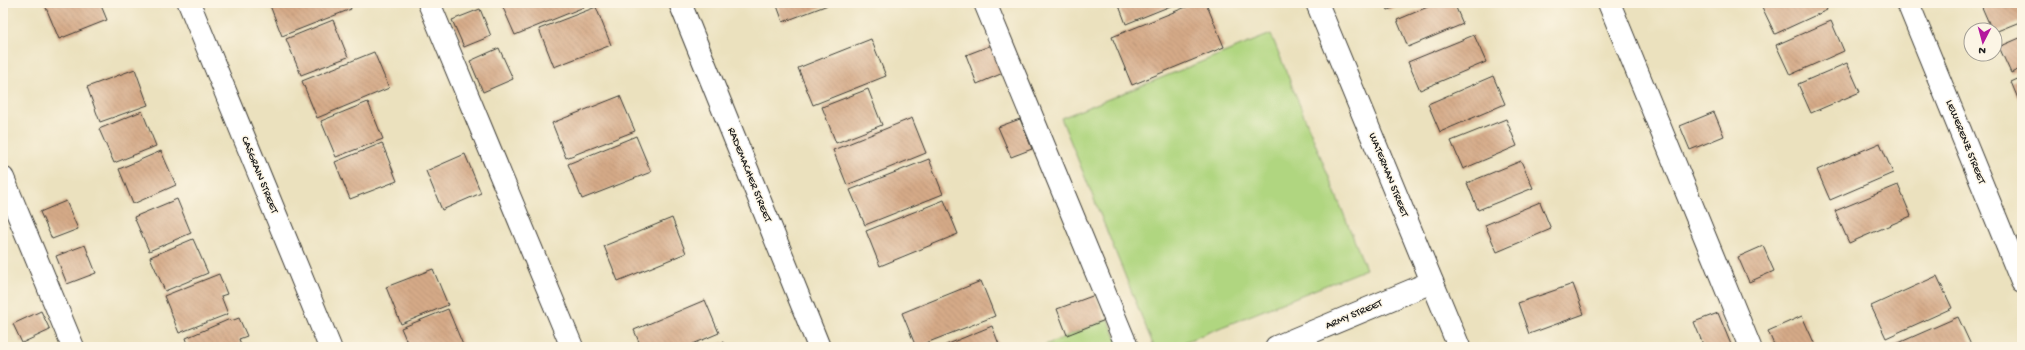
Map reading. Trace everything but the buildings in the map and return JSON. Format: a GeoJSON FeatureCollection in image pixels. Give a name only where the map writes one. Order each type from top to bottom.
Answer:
{"type":"FeatureCollection","features":[{"type":"Feature","properties":{"kind":"street","name":"CASGRAIN STREET"},"geometry":{"type":"LineString","coordinates":[[189,3],[330,347]]}},
{"type":"Feature","properties":{"kind":"street"},"geometry":{"type":"LineString","coordinates":[[429,3],[572,347]]}},
{"type":"Feature","properties":{"kind":"street","name":"RADEMACHER STREET"},"geometry":{"type":"LineString","coordinates":[[680,3],[819,347]]}},
{"type":"Feature","properties":{"kind":"street"},"geometry":{"type":"LineString","coordinates":[[985,3],[1128,347]]}},
{"type":"Feature","properties":{"kind":"street","name":"WATERMAN STREET"},"geometry":{"type":"LineString","coordinates":[[1317,3],[1459,347]]}},
{"type":"Feature","properties":{"kind":"street"},"geometry":{"type":"LineString","coordinates":[[1609,3],[1750,347]]}},
{"type":"Feature","properties":{"kind":"street","name":"LEWERENZ STREET"},"geometry":{"type":"LineString","coordinates":[[1908,3],[2022,282]]}},
{"type":"Feature","properties":{"kind":"street"},"geometry":{"type":"LineString","coordinates":[[3,178],[73,347]]}},
{"type":"Feature","properties":{"kind":"street","name":"ARMY STREET"},"geometry":{"type":"LineString","coordinates":[[1276,347],[1432,282]]}},
{"type":"Feature","properties":{"kind":"green space"},"geometry":{"type":"Polygon","coordinates":[[[1271,34],[1366,269],[1172,347],[1154,347],[1061,118],[1271,34]]]}},
{"type":"Feature","properties":{"kind":"green space"},"geometry":{"type":"Polygon","coordinates":[[[1108,319],[1120,347],[1040,347],[1108,319]]]}}]}
